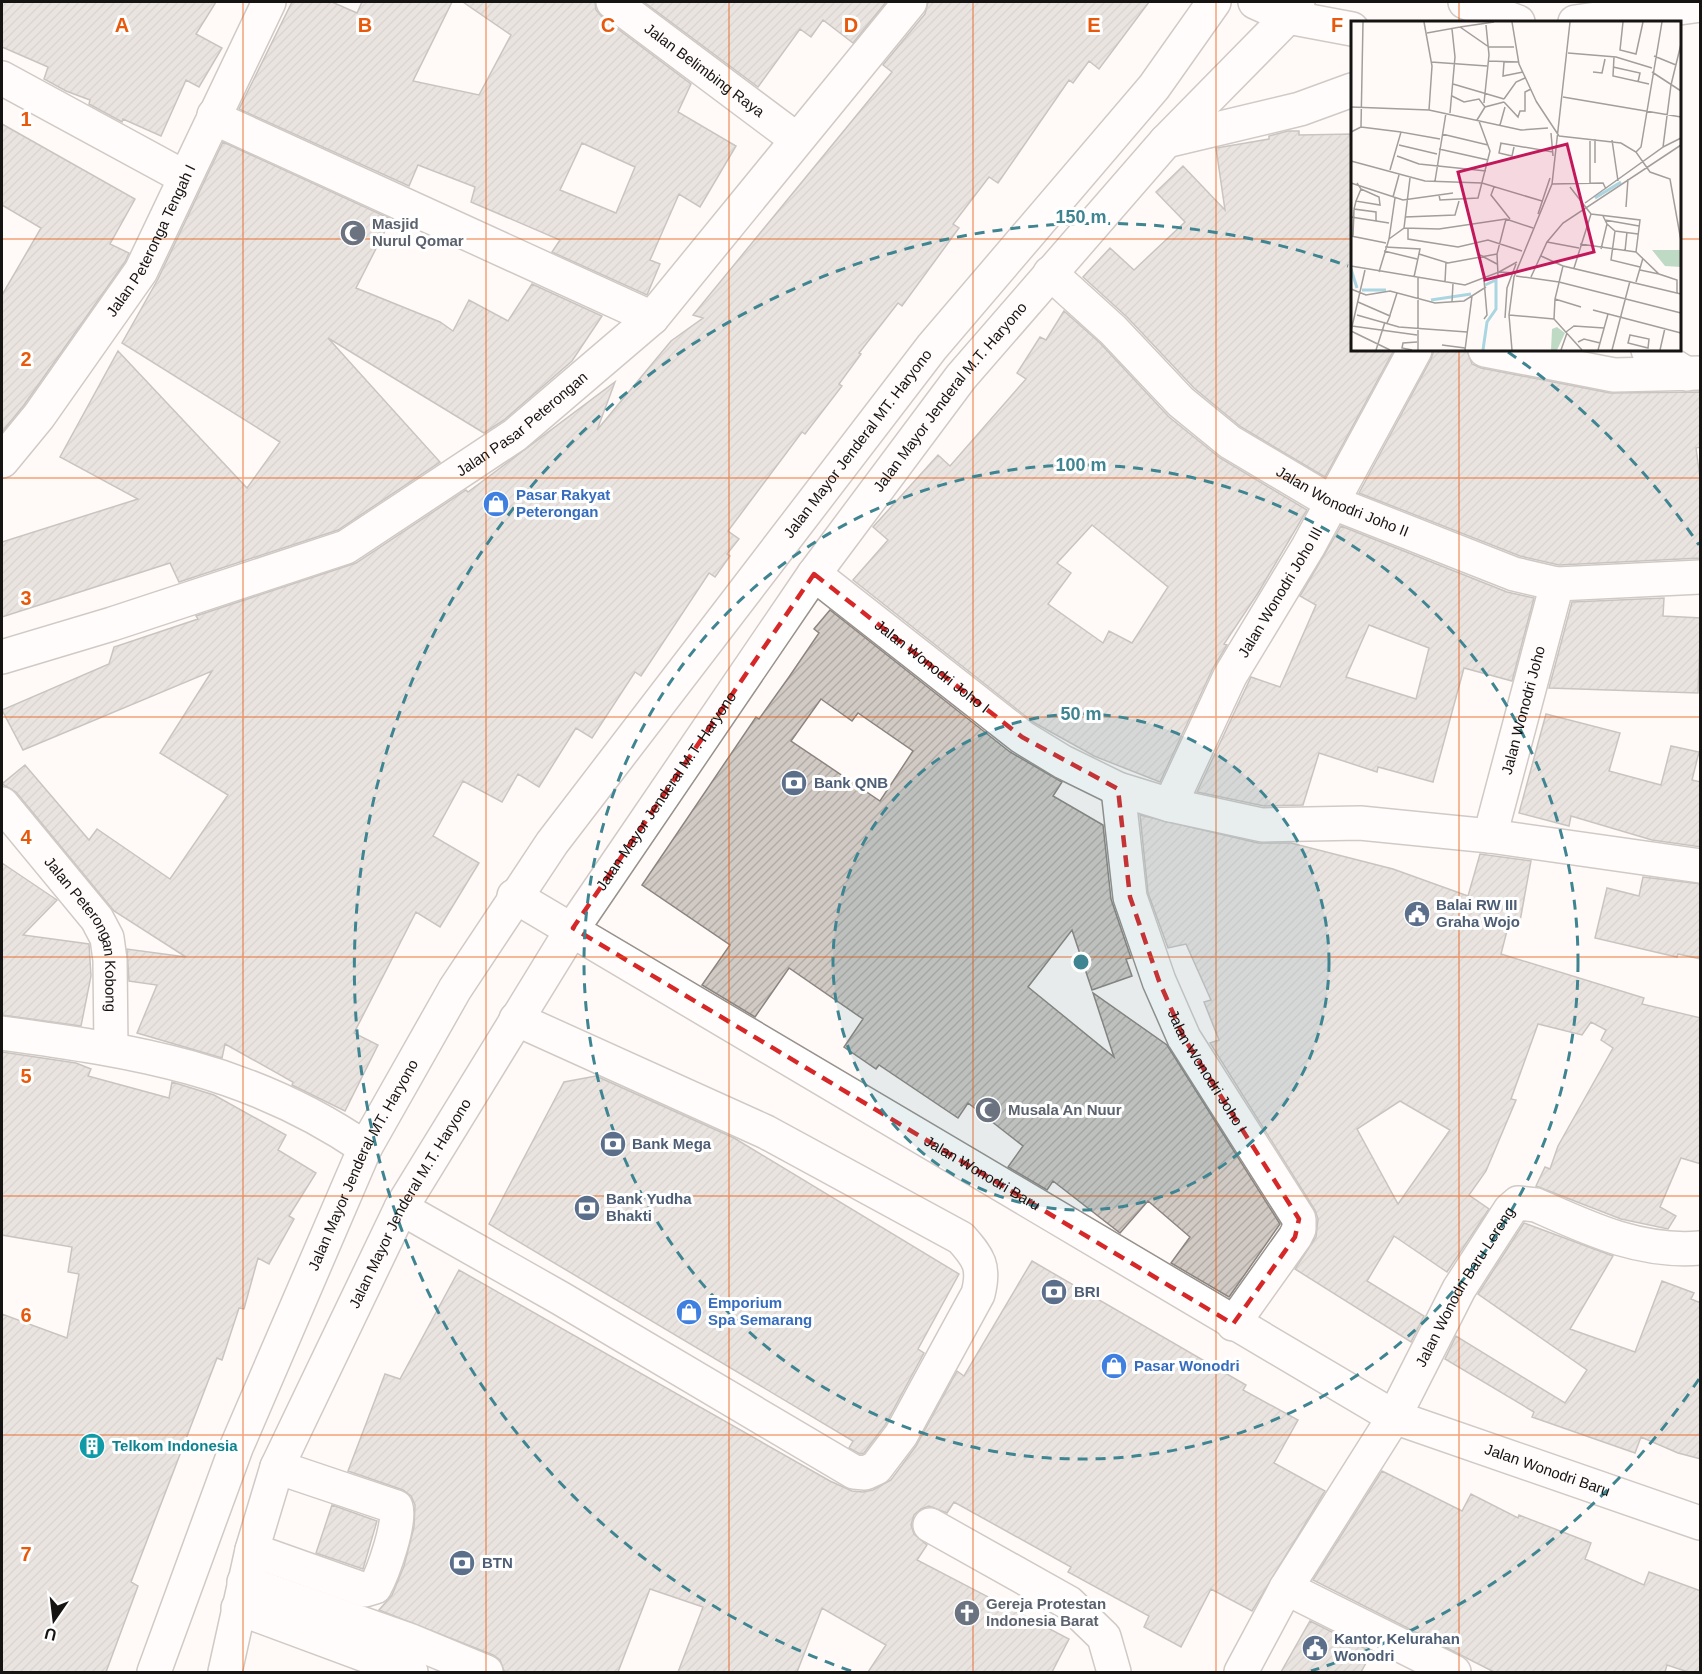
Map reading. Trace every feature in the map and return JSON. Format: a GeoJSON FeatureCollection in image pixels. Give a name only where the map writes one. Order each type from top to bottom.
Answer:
{"type":"FeatureCollection","features":[{"type":"Feature","properties":{"kind":"main road","name":"Jalan Peteronga Tengah I"},"geometry":{"type":"LineString","coordinates":[[2,460],[39,416],[141,271],[268,2]]}},
{"type":"Feature","properties":{"kind":"main road","name":"Jalan Belimbing Raya"},"geometry":{"type":"LineString","coordinates":[[613,2],[796,140]]}},
{"type":"Feature","properties":{"kind":"main road","name":"Jalan Pasar Peterongan"},"geometry":{"type":"LineString","coordinates":[[2,657],[112,624],[346,547],[515,435],[652,318],[910,2]]}},
{"type":"Feature","properties":{"kind":"main road","name":"Jalan Mayor Jenderal MT. Haryono"},"geometry":{"type":"LineString","coordinates":[[154,1672],[236,1448],[365,1148],[454,989],[514,896],[552,843],[932,347],[1154,87],[1214,2]]}},
{"type":"Feature","properties":{"kind":"main road"},"geometry":{"type":"LineString","coordinates":[[1255,2],[1293,9],[1351,28]]}},
{"type":"Feature","properties":{"kind":"main road"},"geometry":{"type":"LineString","coordinates":[[1465,2],[1502,19]]}},
{"type":"Feature","properties":{"kind":"main road"},"geometry":{"type":"LineString","coordinates":[[1582,21],[1701,5]]}},
{"type":"Feature","properties":{"kind":"main road","name":"Jalan Mayor Jenderal M.T. Haryono"},"geometry":{"type":"LineString","coordinates":[[223,1668],[252,1550],[277,1467],[401,1208],[573,928],[814,574],[961,378],[1166,141],[1293,9]]}},
{"type":"Feature","properties":{"kind":"main road"},"geometry":{"type":"LineString","coordinates":[[2,78],[184,177]]}},
{"type":"Feature","properties":{"kind":"main road"},"geometry":{"type":"LineString","coordinates":[[1166,141],[1300,109],[1351,91]]}},
{"type":"Feature","properties":{"kind":"main road"},"geometry":{"type":"LineString","coordinates":[[214,115],[232,126],[652,318]]}},
{"type":"Feature","properties":{"kind":"main road","name":"Jalan Wonodri Joho II"},"geometry":{"type":"LineString","coordinates":[[1050,273],[1113,330],[1156,378],[1197,416],[1230,442],[1331,502],[1514,574],[1557,584],[1701,577]]}},
{"type":"Feature","properties":{"kind":"main road","name":"Jalan Wonodri Joho III"},"geometry":{"type":"LineString","coordinates":[[1170,805],[1230,676],[1308,547],[1414,351]]}},
{"type":"Feature","properties":{"kind":"main road"},"geometry":{"type":"LineString","coordinates":[[1490,351],[1614,375],[1694,373]]}},
{"type":"Feature","properties":{"kind":"main road"},"geometry":{"type":"LineString","coordinates":[[1650,351],[1694,373]]}},
{"type":"Feature","properties":{"kind":"main road","name":"Jalan Wonodri Joho I"},"geometry":{"type":"LineString","coordinates":[[814,574],[1022,737],[1064,762],[1118,789],[1170,805],[1262,825],[1360,823],[1490,836],[1701,866]]}},
{"type":"Feature","properties":{"kind":"main road","name":"Jalan Wonodri Joho"},"geometry":{"type":"LineString","coordinates":[[1490,836],[1557,584]]}},
{"type":"Feature","properties":{"kind":"main road","name":"Jalan Wonodri Joho I"},"geometry":{"type":"LineString","coordinates":[[1118,789],[1131,897],[1159,981],[1184,1038],[1299,1219],[1299,1229],[1295,1237],[1233,1324]]}},
{"type":"Feature","properties":{"kind":"main road","name":"Jalan Peterongan Kobong"},"geometry":{"type":"LineString","coordinates":[[2,804],[97,919],[107,938],[111,1048]]}},
{"type":"Feature","properties":{"kind":"main road"},"geometry":{"type":"LineString","coordinates":[[514,896],[573,928]]}},
{"type":"Feature","properties":{"kind":"main road","name":"Jalan Wonodri Baru"},"geometry":{"type":"LineString","coordinates":[[573,928],[817,1077],[1394,1417],[1701,1523]]}},
{"type":"Feature","properties":{"kind":"main road"},"geometry":{"type":"LineString","coordinates":[[401,1208],[560,1298],[854,1472],[864,1473],[876,1468],[901,1435],[978,1294],[983,1275],[976,1255],[961,1238],[766,1132],[516,1019]]}},
{"type":"Feature","properties":{"kind":"main road"},"geometry":{"type":"LineString","coordinates":[[2,1033],[111,1048],[168,1060],[252,1087],[333,1126],[365,1148]]}},
{"type":"Feature","properties":{"kind":"main road","name":"Jalan Wonodri Baru Lereng"},"geometry":{"type":"LineString","coordinates":[[1394,1417],[1460,1289],[1510,1209],[1518,1203],[1536,1205],[1623,1242],[1651,1248],[1701,1248]]}},
{"type":"Feature","properties":{"kind":"main road"},"geometry":{"type":"LineString","coordinates":[[1241,1672],[1287,1588],[1394,1417]]}},
{"type":"Feature","properties":{"kind":"main road"},"geometry":{"type":"LineString","coordinates":[[252,1550],[365,1590],[375,1587],[380,1578],[397,1519],[396,1507],[277,1467]]}},
{"type":"Feature","properties":{"kind":"main road"},"geometry":{"type":"LineString","coordinates":[[930,1525],[1069,1604],[1104,1637],[1114,1672]]}},
{"type":"Feature","properties":{"kind":"main road"},"geometry":{"type":"LineString","coordinates":[[1287,1588],[1454,1672]]}},
{"type":"Feature","properties":{"kind":"main road"},"geometry":{"type":"LineString","coordinates":[[242,1595],[411,1672]]}},
{"type":"Feature","properties":{"kind":"main road"},"geometry":{"type":"LineString","coordinates":[[242,1595],[409,1640],[486,1672]]}},
{"type":"Feature","properties":{"kind":"highlighted area"},"geometry":{"type":"Polygon","coordinates":[[[814,574],[1022,737],[1118,789],[1130,897],[1159,981],[1184,1038],[1299,1219],[1295,1237],[1233,1324],[573,928],[814,574]]]}},
{"type":"Feature","properties":{"kind":"building"},"geometry":{"type":"Polygon","coordinates":[[[2,2],[216,2],[196,34],[222,48],[199,87],[186,80],[161,136],[123,119],[122,122],[89,104],[90,100],[44,79],[48,67],[2,47],[2,2]]]}},
{"type":"Feature","properties":{"kind":"building"},"geometry":{"type":"Polygon","coordinates":[[[292,2],[332,2],[357,13],[362,2],[452,2],[413,81],[479,95],[511,35],[463,2],[595,2],[596,10],[602,17],[691,84],[678,112],[736,146],[700,207],[679,194],[650,260],[660,264],[647,295],[552,252],[560,240],[471,202],[475,187],[418,165],[409,186],[239,109],[292,2]],[[582,143],[560,190],[616,213],[635,167],[582,143]]]}},
{"type":"Feature","properties":{"kind":"building"},"geometry":{"type":"Polygon","coordinates":[[[644,2],[886,2],[853,43],[823,20],[811,37],[800,29],[758,87],[644,2]]]}},
{"type":"Feature","properties":{"kind":"building"},"geometry":{"type":"Polygon","coordinates":[[[928,2],[1149,2],[1099,69],[1089,61],[1073,83],[1069,80],[998,183],[989,177],[953,224],[959,228],[902,306],[898,303],[859,353],[861,354],[839,384],[842,386],[805,434],[802,432],[728,531],[739,539],[727,554],[730,556],[715,577],[709,573],[641,676],[635,672],[592,738],[576,728],[539,787],[518,774],[502,802],[463,781],[433,836],[479,863],[440,927],[416,912],[354,1033],[378,1045],[345,1111],[292,1085],[293,1082],[225,1044],[222,1058],[137,1033],[157,985],[129,981],[127,949],[186,957],[114,911],[16,792],[2,784],[25,765],[89,840],[97,829],[170,879],[228,795],[160,753],[212,671],[23,750],[2,710],[109,664],[114,647],[198,619],[196,616],[356,563],[466,490],[468,492],[615,382],[597,430],[671,341],[703,318],[693,315],[892,72],[883,65],[925,14],[928,2]]]}},
{"type":"Feature","properties":{"kind":"building"},"geometry":{"type":"Polygon","coordinates":[[[2,124],[135,199],[110,244],[129,253],[125,262],[24,405],[2,432],[2,295],[41,228],[2,205],[2,124]]]}},
{"type":"Feature","properties":{"kind":"building"},"geometry":{"type":"Polygon","coordinates":[[[1288,131],[1299,131],[1299,135],[1351,134],[1351,351],[1393,351],[1325,477],[1241,427],[1194,388],[1127,317],[1083,277],[1110,248],[1134,270],[1185,222],[1156,192],[1183,166],[1225,210],[1216,148],[1269,139],[1269,136],[1288,131]]]}},
{"type":"Feature","properties":{"kind":"building"},"geometry":{"type":"Polygon","coordinates":[[[223,142],[391,219],[356,288],[440,322],[453,331],[469,300],[508,321],[532,284],[602,316],[572,361],[504,420],[484,433],[328,338],[440,462],[338,530],[179,582],[170,563],[2,617],[2,542],[138,499],[60,457],[118,351],[247,488],[280,442],[122,343],[158,279],[223,142]]]}},
{"type":"Feature","properties":{"kind":"building"},"geometry":{"type":"Polygon","coordinates":[[[1064,311],[1100,343],[1169,417],[1220,458],[1307,510],[1258,593],[1224,644],[1227,645],[1213,668],[1160,782],[1094,756],[1033,722],[853,580],[888,540],[873,527],[938,455],[950,466],[1026,379],[1017,373],[1040,337],[1046,340],[1064,311]],[[1092,525],[1057,563],[1071,573],[1048,604],[1103,643],[1109,631],[1132,643],[1168,587],[1092,525]]]}},
{"type":"Feature","properties":{"kind":"building"},"geometry":{"type":"Polygon","coordinates":[[[1434,351],[1467,351],[1472,364],[1481,368],[1610,393],[1701,392],[1701,447],[1696,448],[1701,485],[1701,558],[1559,565],[1520,556],[1359,493],[1434,351]]]}},
{"type":"Feature","properties":{"kind":"building"},"geometry":{"type":"Polygon","coordinates":[[[1341,526],[1507,592],[1534,598],[1512,681],[1464,668],[1433,782],[1378,767],[1377,772],[1319,753],[1303,805],[1264,806],[1197,792],[1251,677],[1280,687],[1316,605],[1300,596],[1341,526]],[[1369,625],[1346,677],[1416,699],[1429,648],[1369,625]]]}},
{"type":"Feature","properties":{"kind":"building"},"geometry":{"type":"Polygon","coordinates":[[[1664,598],[1663,616],[1701,618],[1698,693],[1549,688],[1572,602],[1664,598]]]}},
{"type":"Feature","properties":{"kind":"building"},"geometry":{"type":"Polygon","coordinates":[[[830,610],[1010,752],[1062,782],[1053,796],[1103,825],[1111,899],[1131,958],[1126,959],[1132,976],[1092,990],[1072,930],[1028,987],[1114,1057],[1093,993],[1167,1045],[1280,1224],[1229,1297],[1171,1263],[1190,1237],[1148,1201],[1120,1233],[1053,1181],[1047,1190],[1008,1167],[1023,1146],[968,1103],[958,1118],[879,1065],[876,1069],[844,1047],[863,1019],[789,968],[755,1017],[702,985],[730,945],[642,885],[756,717],[759,719],[819,633],[814,629],[830,610]],[[821,699],[791,741],[880,801],[913,751],[858,713],[852,721],[821,699]]]}},
{"type":"Feature","properties":{"kind":"building"},"geometry":{"type":"Polygon","coordinates":[[[1546,714],[1620,733],[1609,771],[1661,785],[1671,746],[1699,752],[1692,780],[1701,782],[1701,847],[1652,840],[1571,816],[1569,826],[1519,813],[1546,714]]]}},
{"type":"Feature","properties":{"kind":"building"},"geometry":{"type":"Polygon","coordinates":[[[1140,815],[1258,843],[1291,843],[1393,869],[1468,896],[1480,854],[1531,861],[1520,921],[1510,919],[1501,954],[1644,998],[1642,1004],[1701,1018],[1701,1164],[1681,1158],[1660,1207],[1676,1216],[1668,1229],[1621,1219],[1536,1186],[1545,1167],[1550,1169],[1558,1146],[1613,1048],[1601,1040],[1606,1030],[1591,1022],[1582,1035],[1538,1024],[1511,1099],[1516,1100],[1486,1171],[1469,1195],[1489,1209],[1447,1272],[1394,1236],[1367,1281],[1424,1316],[1411,1342],[1295,1269],[1316,1237],[1318,1219],[1315,1210],[1210,1043],[1219,1040],[1204,1002],[1211,1000],[1186,944],[1168,948],[1148,893],[1140,815]],[[1400,1101],[1357,1129],[1398,1204],[1450,1130],[1400,1101]]]}},
{"type":"Feature","properties":{"kind":"building"},"geometry":{"type":"Polygon","coordinates":[[[2,863],[57,900],[23,935],[89,944],[91,976],[81,1026],[2,1015],[2,863]]]}},
{"type":"Feature","properties":{"kind":"building"},"geometry":{"type":"Polygon","coordinates":[[[1643,877],[1701,884],[1701,959],[1678,954],[1677,957],[1595,938],[1607,888],[1639,896],[1643,877]]]}},
{"type":"Feature","properties":{"kind":"building"},"geometry":{"type":"Polygon","coordinates":[[[2,1052],[76,1063],[91,1069],[88,1076],[169,1098],[172,1082],[214,1095],[286,1135],[278,1150],[316,1173],[289,1216],[294,1219],[269,1264],[258,1258],[244,1309],[239,1308],[222,1360],[217,1358],[131,1582],[138,1586],[106,1672],[2,1672],[2,1314],[67,1338],[79,1274],[68,1272],[72,1247],[2,1235],[2,1052]]]}},
{"type":"Feature","properties":{"kind":"building"},"geometry":{"type":"Polygon","coordinates":[[[596,1076],[734,1138],[959,1274],[918,1349],[924,1353],[885,1425],[864,1453],[860,1454],[849,1448],[853,1441],[489,1224],[564,1082],[596,1076]]]}},
{"type":"Feature","properties":{"kind":"building"},"geometry":{"type":"Polygon","coordinates":[[[1524,1223],[1613,1256],[1570,1329],[1635,1352],[1662,1281],[1694,1293],[1691,1299],[1701,1303],[1701,1459],[1678,1453],[1641,1437],[1635,1453],[1532,1417],[1534,1412],[1445,1359],[1456,1336],[1565,1403],[1587,1370],[1478,1294],[1524,1223]]]}},
{"type":"Feature","properties":{"kind":"building"},"geometry":{"type":"Polygon","coordinates":[[[1032,1261],[1246,1385],[1243,1390],[1298,1420],[1274,1463],[1325,1491],[1252,1611],[1211,1589],[1181,1647],[1144,1627],[1149,1616],[1068,1572],[1071,1567],[954,1502],[947,1513],[929,1506],[914,1515],[911,1525],[914,1534],[927,1545],[917,1560],[1069,1639],[1052,1672],[868,1672],[886,1645],[822,1608],[797,1672],[678,1672],[703,1607],[650,1589],[618,1672],[508,1672],[504,1671],[500,1660],[493,1655],[379,1610],[392,1595],[404,1566],[414,1527],[415,1505],[411,1496],[403,1490],[348,1471],[385,1374],[400,1379],[459,1270],[830,1481],[852,1491],[863,1492],[873,1490],[891,1480],[916,1446],[957,1371],[964,1376],[1032,1261]]]}},
{"type":"Feature","properties":{"kind":"building"},"geometry":{"type":"Polygon","coordinates":[[[1382,1471],[1462,1511],[1471,1494],[1518,1518],[1519,1515],[1591,1543],[1585,1559],[1644,1585],[1649,1572],[1701,1591],[1701,1672],[1688,1672],[1667,1665],[1665,1672],[1494,1672],[1313,1580],[1382,1471]]]}},
{"type":"Feature","properties":{"kind":"building"},"geometry":{"type":"Polygon","coordinates":[[[332,1505],[377,1521],[363,1569],[316,1553],[332,1505]]]}},
{"type":"Feature","properties":{"kind":"building","name":"Kantor Kelurahan Wonodri"},"geometry":{"type":"Polygon","coordinates":[[[1310,1621],[1372,1652],[1361,1672],[1281,1672],[1310,1621]]]}},
{"type":"Feature","properties":{"kind":"place","name":"Masjid Nurul Qomar"},"geometry":{"type":"Point","coordinates":[353,233]}},
{"type":"Feature","properties":{"kind":"place","name":"Pasar Rakyat Peterongan"},"geometry":{"type":"Point","coordinates":[496,504]}},
{"type":"Feature","properties":{"kind":"place","name":"Bank QNB"},"geometry":{"type":"Point","coordinates":[794,783]}},
{"type":"Feature","properties":{"kind":"place","name":"Balai RW III Graha Wojo"},"geometry":{"type":"Point","coordinates":[1417,914]}},
{"type":"Feature","properties":{"kind":"place","name":"Musala An Nuur"},"geometry":{"type":"Point","coordinates":[988,1110]}},
{"type":"Feature","properties":{"kind":"place","name":"Bank Mega"},"geometry":{"type":"Point","coordinates":[613,1144]}},
{"type":"Feature","properties":{"kind":"place","name":"Bank Yudha Bhakti"},"geometry":{"type":"Point","coordinates":[587,1208]}},
{"type":"Feature","properties":{"kind":"place","name":"BRI"},"geometry":{"type":"Point","coordinates":[1054,1292]}},
{"type":"Feature","properties":{"kind":"place","name":"Emporium Spa Semarang"},"geometry":{"type":"Point","coordinates":[689,1312]}},
{"type":"Feature","properties":{"kind":"place","name":"Pasar Wonodri"},"geometry":{"type":"Point","coordinates":[1114,1366]}},
{"type":"Feature","properties":{"kind":"place","name":"Telkom Indonesia"},"geometry":{"type":"Point","coordinates":[92,1446]}},
{"type":"Feature","properties":{"kind":"place","name":"BTN"},"geometry":{"type":"Point","coordinates":[462,1563]}},
{"type":"Feature","properties":{"kind":"place","name":"Gereja Protestan Indonesia Barat"},"geometry":{"type":"Point","coordinates":[967,1613]}},
{"type":"Feature","properties":{"kind":"place","name":"Kantor Kelurahan Wonodri"},"geometry":{"type":"Point","coordinates":[1315,1648]}}]}
